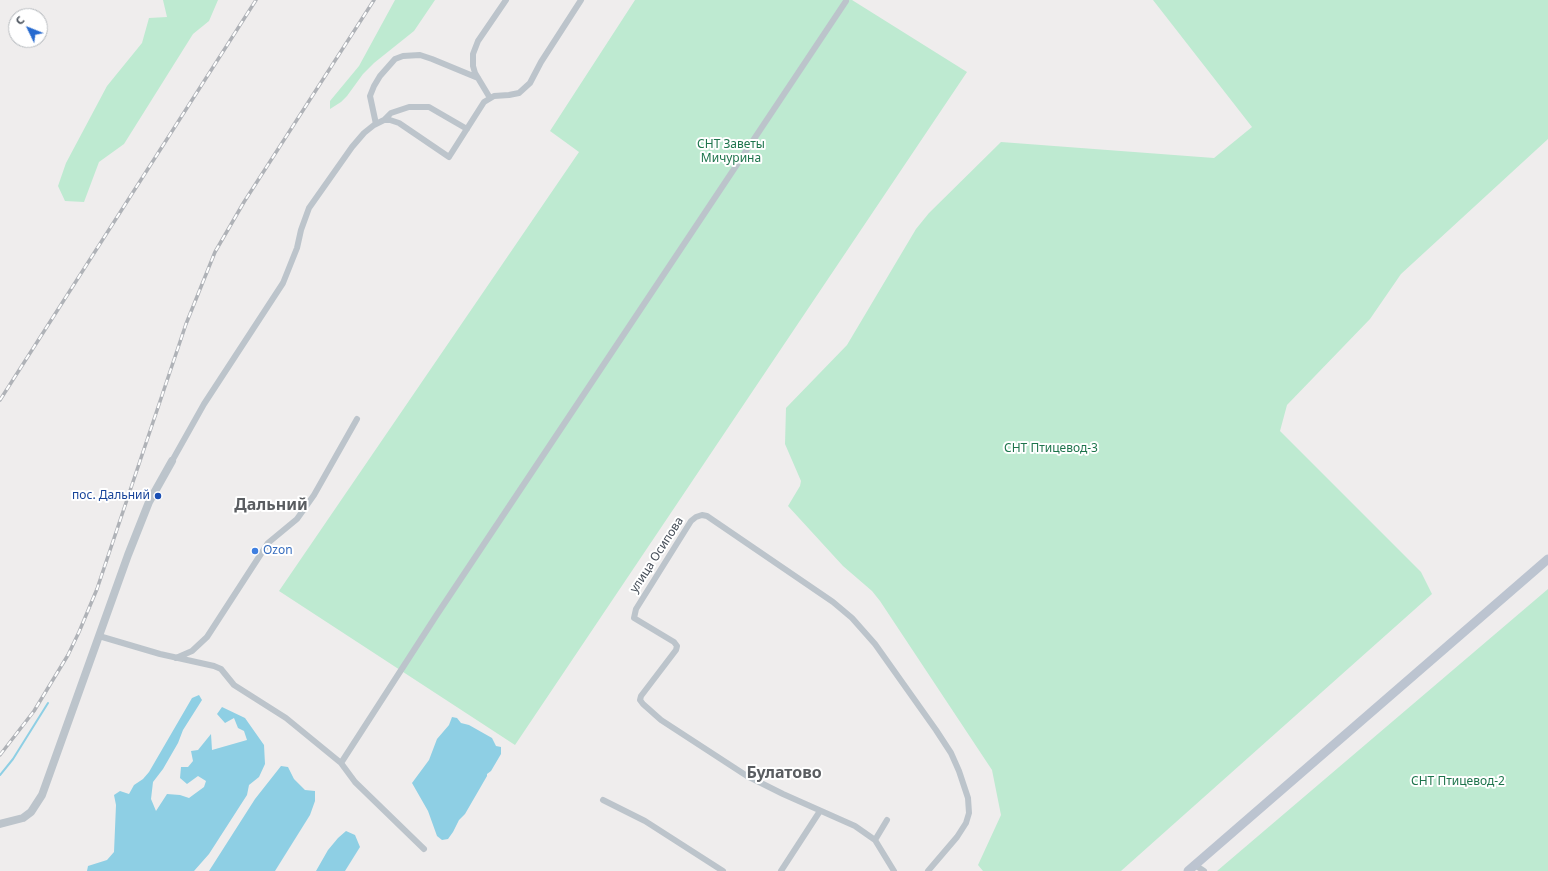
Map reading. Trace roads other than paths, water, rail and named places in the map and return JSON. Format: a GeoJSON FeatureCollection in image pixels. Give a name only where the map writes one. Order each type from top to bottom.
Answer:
{"type":"FeatureCollection","features":[{"type":"Feature","properties":{"kind":"main road"},"geometry":{"type":"LineString","coordinates":[[1192,868],[1548,559]]}},
{"type":"Feature","properties":{"kind":"street"},"geometry":{"type":"LineString","coordinates":[[490,98],[478,78],[473,66],[473,54],[478,41],[506,0]]}},
{"type":"Feature","properties":{"kind":"street"},"geometry":{"type":"LineString","coordinates":[[384,120],[399,123],[449,157],[484,102],[494,96],[519,93],[530,83],[541,62],[582,0]]}},
{"type":"Feature","properties":{"kind":"street"},"geometry":{"type":"LineString","coordinates":[[341,763],[436,616],[846,1]]}},
{"type":"Feature","properties":{"kind":"street"},"geometry":{"type":"LineString","coordinates":[[376,124],[370,96],[380,76],[395,59],[403,56],[420,55],[478,78]]}},
{"type":"Feature","properties":{"kind":"street"},"geometry":{"type":"LineString","coordinates":[[0,824],[23,818],[31,812],[42,795],[128,556],[149,502],[204,404],[283,284],[297,248],[304,219],[314,200],[352,146],[364,133],[384,120],[391,112],[409,107],[430,107],[467,129]]}},
{"type":"Feature","properties":{"kind":"street"},"geometry":{"type":"LineString","coordinates":[[176,658],[192,651],[207,637],[268,543],[297,518],[314,495],[357,419]]}},
{"type":"Feature","properties":{"kind":"street","name":"улица Осипова"},"geometry":{"type":"LineString","coordinates":[[894,871],[875,840],[855,826],[783,794],[747,776],[661,720],[640,700],[640,696],[676,650],[677,646],[674,642],[636,620],[634,615],[636,609],[691,521],[696,517],[702,515],[707,516],[833,602],[852,618],[875,644],[936,730],[951,753],[959,771],[968,798],[969,813],[966,823],[957,837],[928,871]]}},
{"type":"Feature","properties":{"kind":"street"},"geometry":{"type":"LineString","coordinates":[[99,636],[221,669],[234,685],[286,718],[341,763],[355,782],[424,849]]}},
{"type":"Feature","properties":{"kind":"street"},"geometry":{"type":"LineString","coordinates":[[603,800],[645,821],[723,871]]}},
{"type":"Feature","properties":{"kind":"street"},"geometry":{"type":"LineString","coordinates":[[781,871],[820,811]]}},
{"type":"Feature","properties":{"kind":"street"},"geometry":{"type":"LineString","coordinates":[[875,840],[887,820]]}},
{"type":"Feature","properties":{"kind":"street"},"geometry":{"type":"LineString","coordinates":[[1192,868],[1204,871]]}},
{"type":"Feature","properties":{"kind":"water"},"geometry":{"type":"Polygon","coordinates":[[[199,695],[202,700],[183,730],[178,743],[163,769],[153,782],[151,799],[156,811],[167,794],[180,795],[189,798],[204,787],[206,781],[198,776],[187,784],[180,778],[181,767],[188,767],[193,761],[191,751],[198,750],[211,734],[212,750],[247,740],[244,731],[238,728],[234,718],[225,723],[217,714],[222,707],[245,718],[264,745],[265,764],[259,777],[249,785],[247,795],[209,854],[194,871],[87,871],[88,866],[107,860],[114,852],[116,805],[114,795],[120,791],[129,794],[134,785],[143,779],[149,772],[192,698],[199,695]]]}},
{"type":"Feature","properties":{"kind":"water"},"geometry":{"type":"Polygon","coordinates":[[[452,717],[457,718],[461,723],[469,725],[492,738],[496,746],[501,747],[501,754],[491,771],[487,774],[465,814],[459,820],[453,832],[448,839],[442,840],[437,836],[428,811],[412,783],[429,760],[437,739],[449,725],[452,717]]]}},
{"type":"Feature","properties":{"kind":"water"},"geometry":{"type":"Polygon","coordinates":[[[281,766],[288,767],[294,779],[305,790],[315,791],[315,801],[310,815],[275,871],[209,871],[255,799],[281,766]]]}},
{"type":"Feature","properties":{"kind":"water"},"geometry":{"type":"Polygon","coordinates":[[[346,831],[355,835],[360,847],[345,871],[316,871],[328,850],[346,831]]]}},
{"type":"Feature","properties":{"kind":"waterway"},"geometry":{"type":"LineString","coordinates":[[0,775],[13,759],[48,703]]}},
{"type":"Feature","properties":{"kind":"railway"},"geometry":{"type":"LineString","coordinates":[[0,400],[256,0]]}},
{"type":"Feature","properties":{"kind":"railway"},"geometry":{"type":"LineString","coordinates":[[0,755],[34,711],[68,655],[79,632],[97,589],[186,324],[215,252],[244,202],[374,0]]}},
{"type":"Feature","properties":{"kind":"place","name":"пос. Дальний"},"geometry":{"type":"Point","coordinates":[158,496]}},
{"type":"Feature","properties":{"kind":"place","name":"Ozon"},"geometry":{"type":"Point","coordinates":[255,551]}},
{"type":"Feature","properties":{"kind":"district","name":"Дальний"},"geometry":{"type":"Point","coordinates":[271,505]}},
{"type":"Feature","properties":{"kind":"district","name":"Булатово"},"geometry":{"type":"Point","coordinates":[784,773]}},
{"type":"Feature","properties":{"kind":"park label","name":"СНТ Заветы Мичурина"},"geometry":{"type":"Point","coordinates":[731,152]}},
{"type":"Feature","properties":{"kind":"park label","name":"СНТ Птицевод-3"},"geometry":{"type":"Point","coordinates":[1051,449]}},
{"type":"Feature","properties":{"kind":"park label","name":"СНТ Птицевод-2"},"geometry":{"type":"Point","coordinates":[1458,782]}}]}
